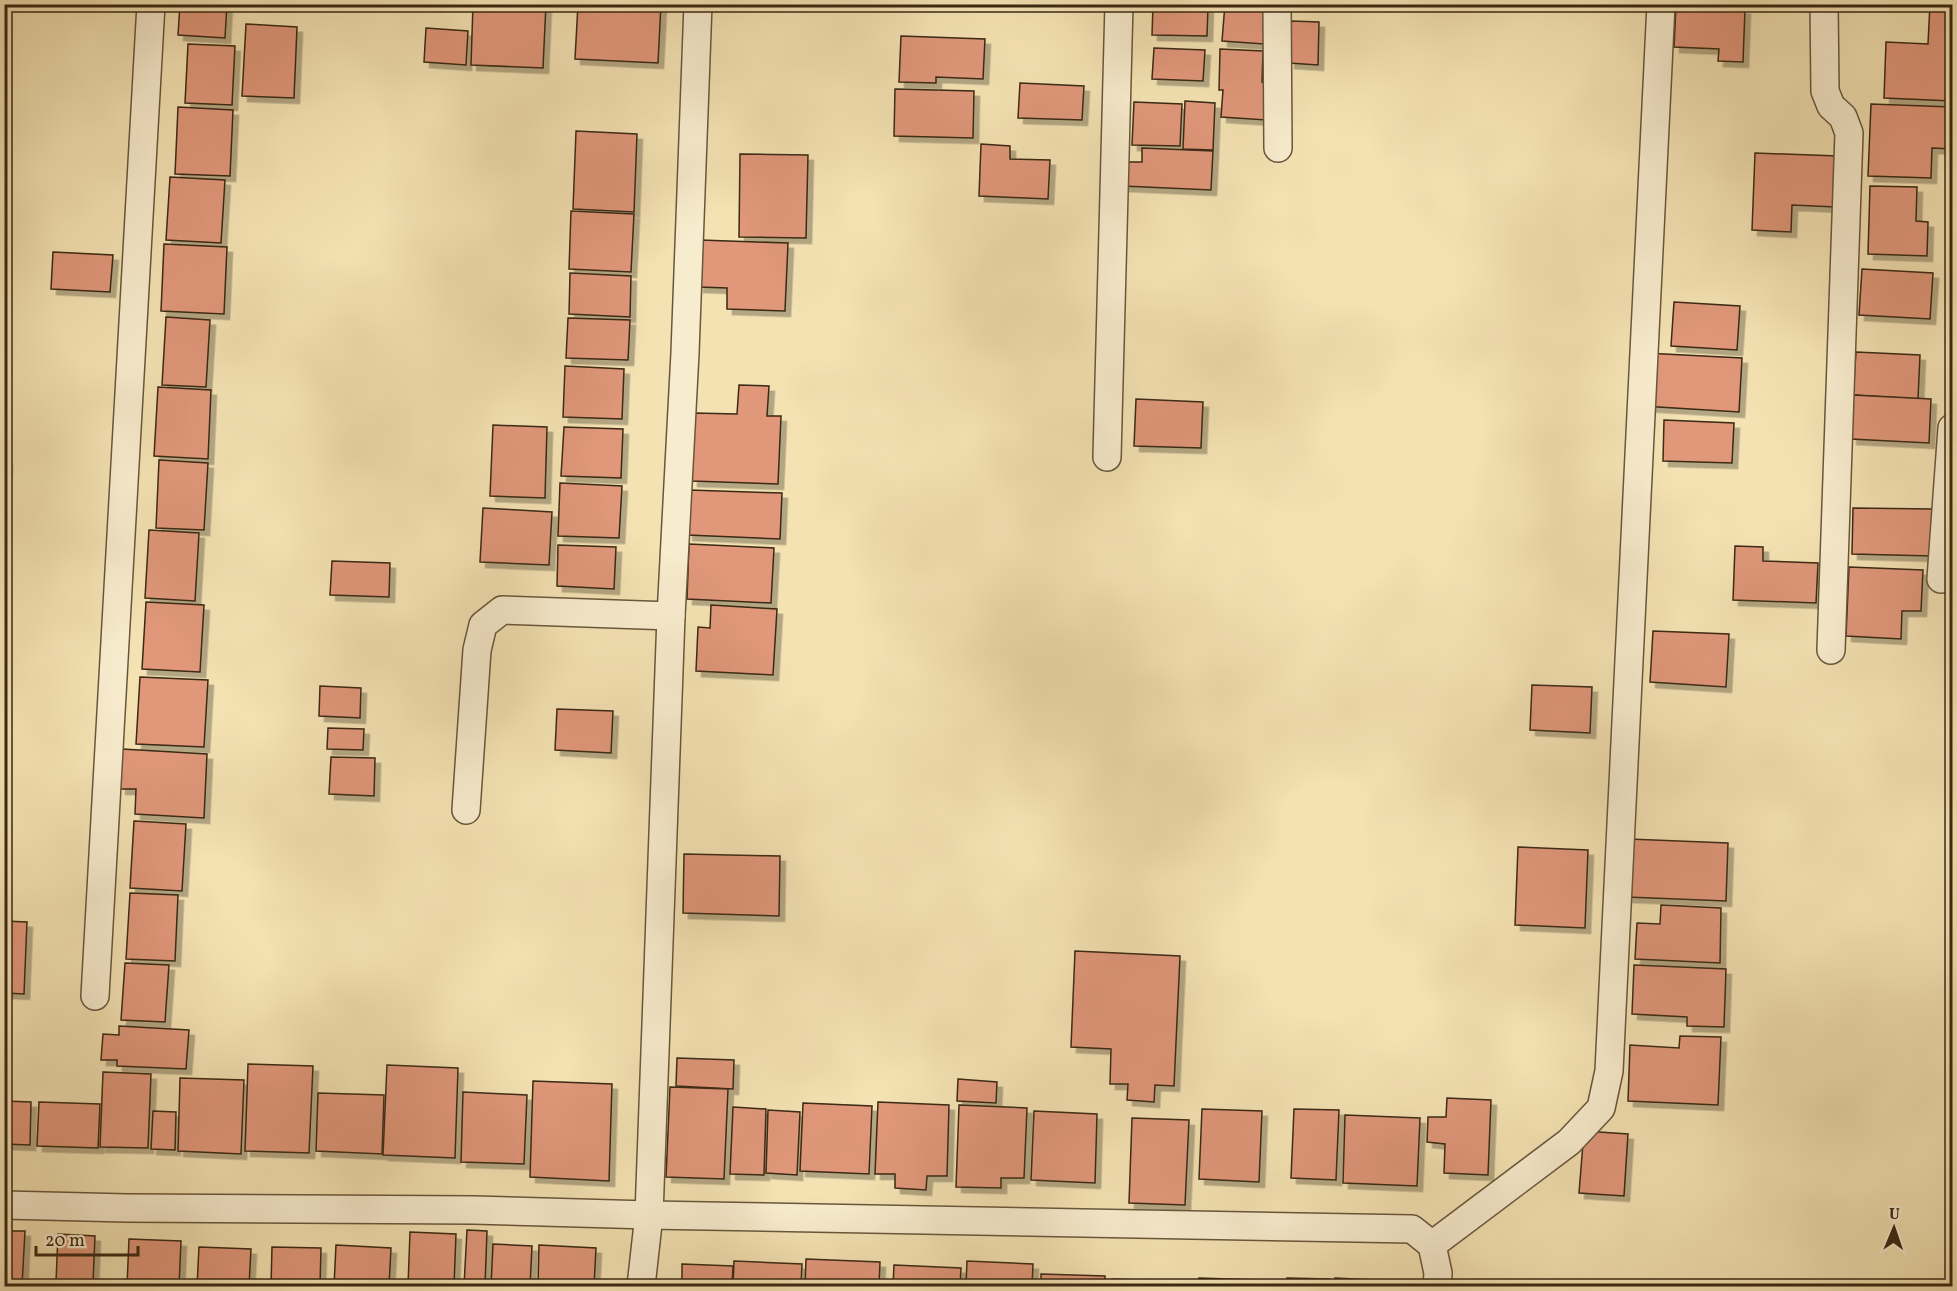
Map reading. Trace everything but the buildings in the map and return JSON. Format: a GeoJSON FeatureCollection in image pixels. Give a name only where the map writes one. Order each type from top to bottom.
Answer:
{"type":"FeatureCollection","features":[{"type":"Feature","properties":{"kind":"street"},"geometry":{"type":"LineString","coordinates":[[95,996],[151,4]]}},
{"type":"Feature","properties":{"kind":"street"},"geometry":{"type":"LineString","coordinates":[[641,1287],[649,1215],[671,615],[686,353],[698,4]]}},
{"type":"Feature","properties":{"kind":"street"},"geometry":{"type":"LineString","coordinates":[[1107,457],[1119,4]]}},
{"type":"Feature","properties":{"kind":"street"},"geometry":{"type":"LineString","coordinates":[[1277,4],[1278,148]]}},
{"type":"Feature","properties":{"kind":"street"},"geometry":{"type":"LineString","coordinates":[[1432,1245],[1569,1142],[1602,1108],[1609,1071],[1661,4]]}},
{"type":"Feature","properties":{"kind":"street"},"geometry":{"type":"LineString","coordinates":[[1824,4],[1825,91],[1831,105],[1843,117],[1849,133],[1831,650]]}},
{"type":"Feature","properties":{"kind":"street"},"geometry":{"type":"LineString","coordinates":[[1941,579],[1953,428]]}},
{"type":"Feature","properties":{"kind":"street"},"geometry":{"type":"LineString","coordinates":[[466,810],[477,650],[483,625],[502,610],[671,615]]}},
{"type":"Feature","properties":{"kind":"street"},"geometry":{"type":"LineString","coordinates":[[4,1205],[474,1210],[1412,1229],[1432,1245],[1438,1273],[1437,1287]]}}]}
